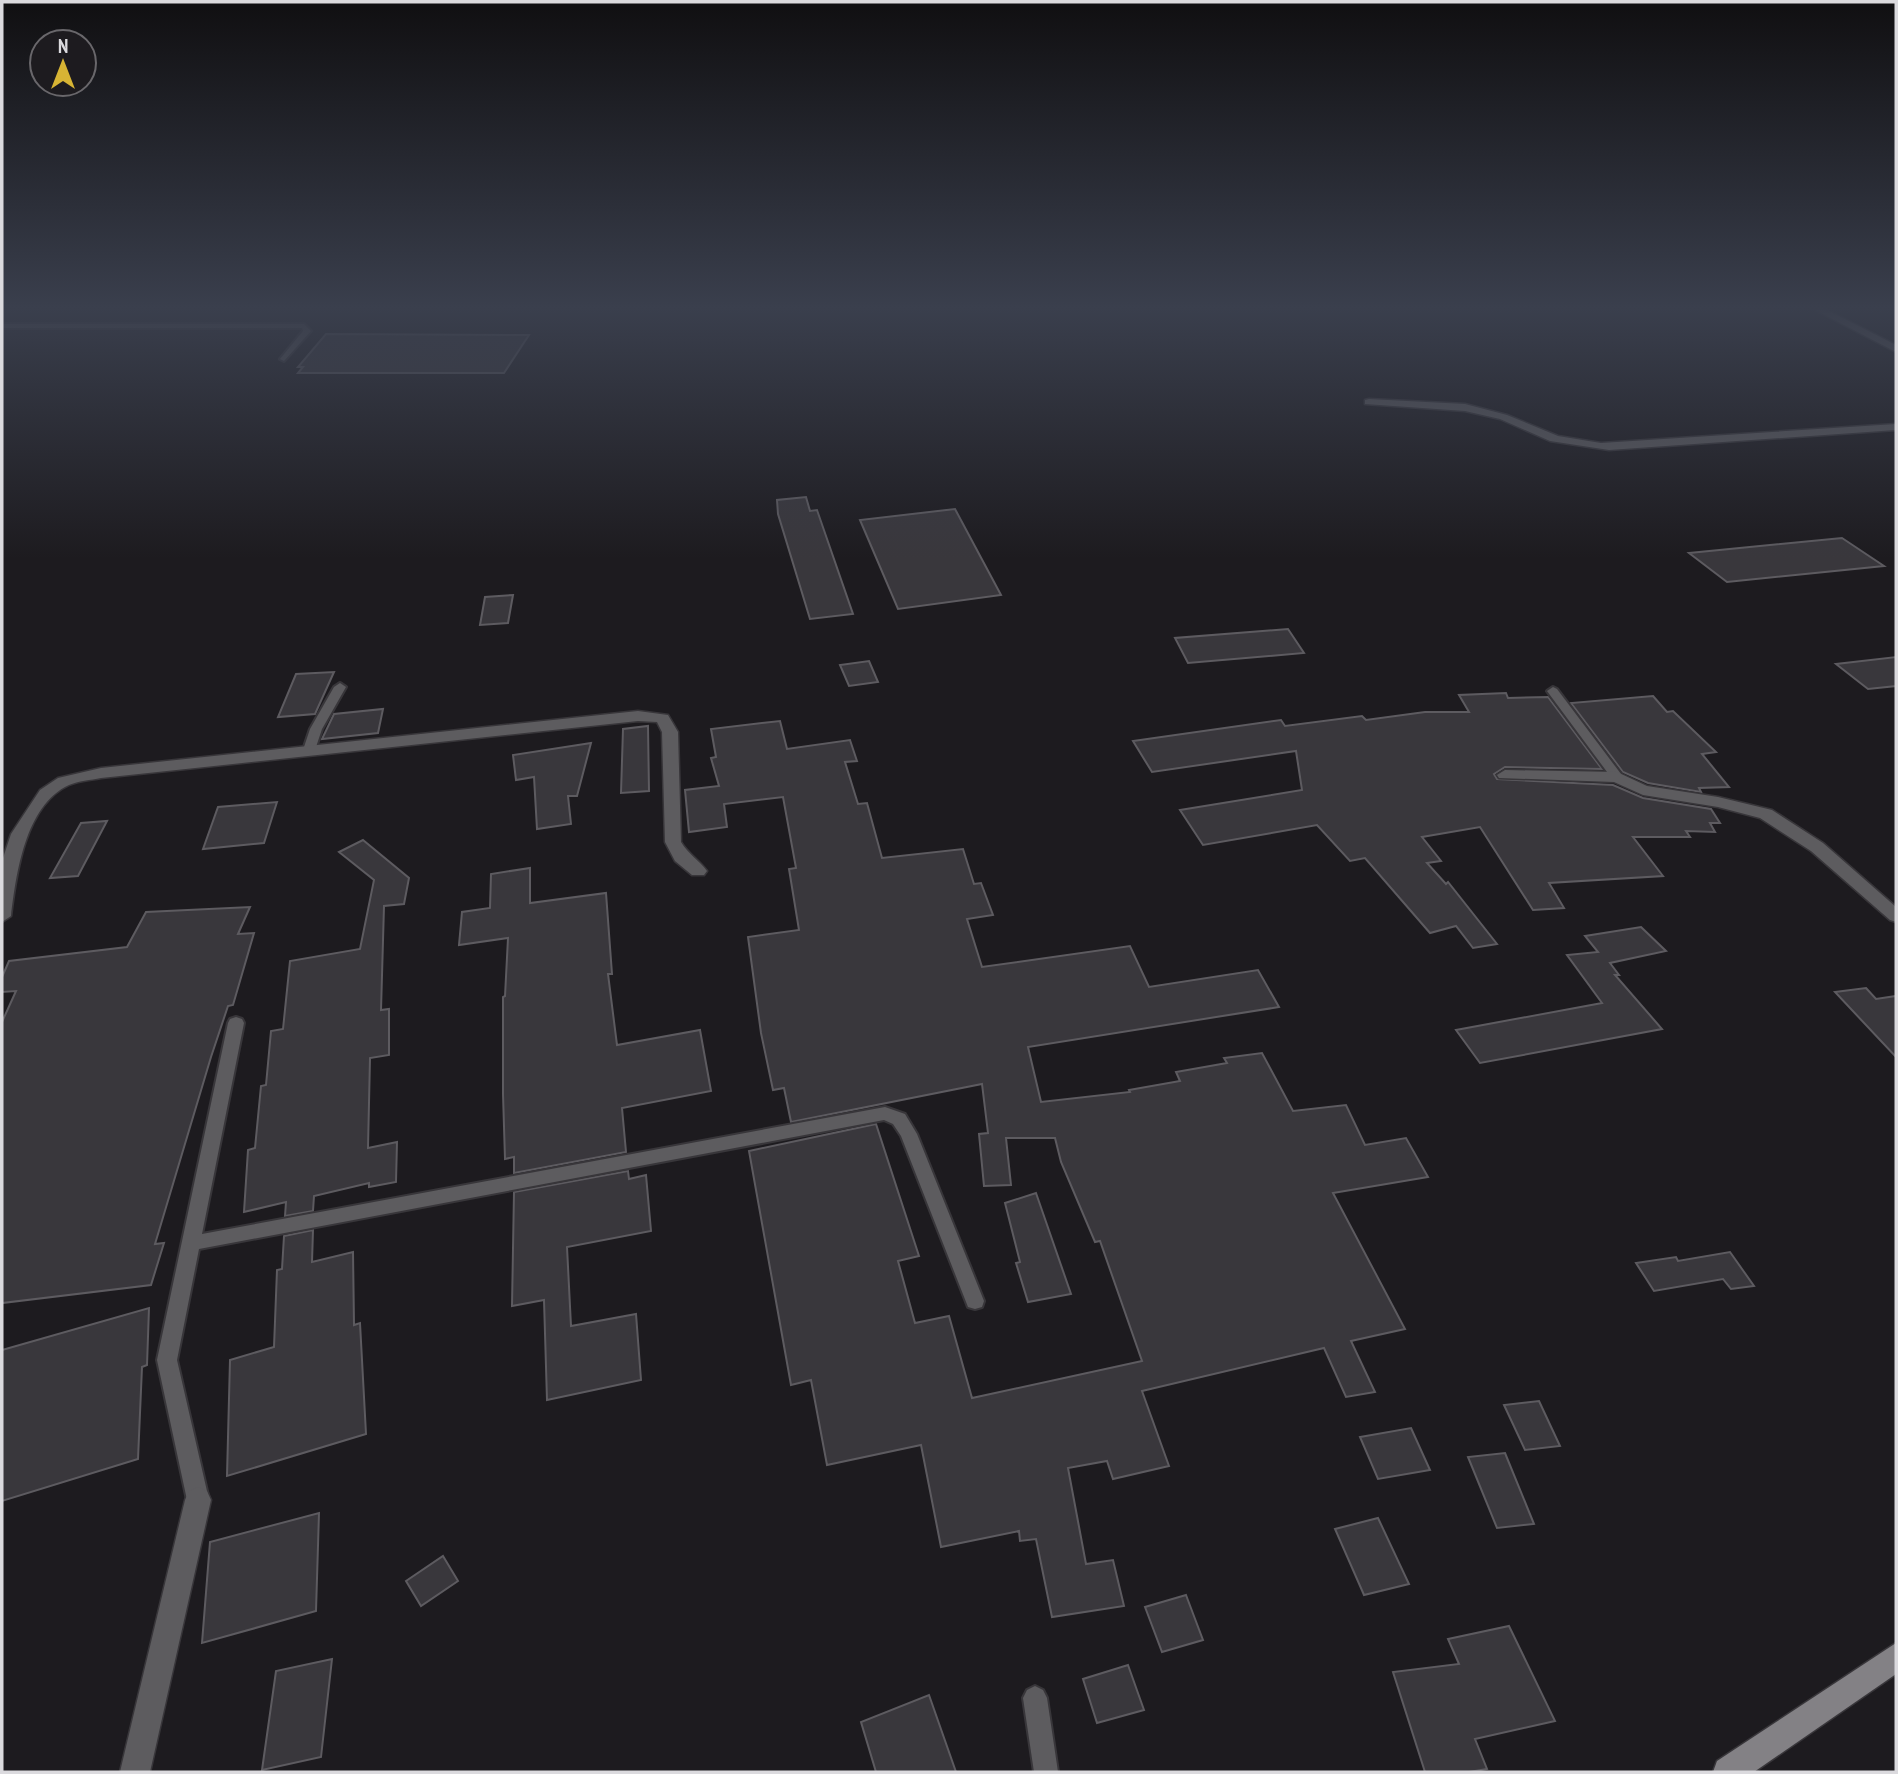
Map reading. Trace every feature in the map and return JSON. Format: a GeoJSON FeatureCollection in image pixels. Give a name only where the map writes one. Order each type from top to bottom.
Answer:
{"type":"FeatureCollection","features":[{"type":"Feature","properties":{"kind":"main road"},"geometry":{"type":"LineString","coordinates":[[1728,1772],[1896,1657]]}},
{"type":"Feature","properties":{"kind":"street"},"geometry":{"type":"LineString","coordinates":[[1369,402],[1415,402],[1462,407],[1498,415],[1577,445],[1609,447],[1896,427]]}},
{"type":"Feature","properties":{"kind":"street"},"geometry":{"type":"LineString","coordinates":[[2,916],[8,868],[19,834],[46,793],[64,781],[101,774],[309,750],[639,716],[663,719],[670,732],[673,842],[681,857],[698,871]]}},
{"type":"Feature","properties":{"kind":"street"},"geometry":{"type":"LineString","coordinates":[[1505,775],[1617,777],[1643,790],[1718,802],[1766,814],[1817,847],[1896,916]]}},
{"type":"Feature","properties":{"kind":"street"},"geometry":{"type":"LineString","coordinates":[[135,1772],[198,1500]]}},
{"type":"Feature","properties":{"kind":"lane"},"geometry":{"type":"LineString","coordinates":[[309,750],[316,729],[340,687]]}},
{"type":"Feature","properties":{"kind":"lane"},"geometry":{"type":"LineString","coordinates":[[1553,691],[1617,777]]}},
{"type":"Feature","properties":{"kind":"lane"},"geometry":{"type":"LineString","coordinates":[[198,1500],[167,1360],[236,1023]]}},
{"type":"Feature","properties":{"kind":"lane"},"geometry":{"type":"LineString","coordinates":[[192,1242],[885,1114],[899,1119],[909,1134],[975,1301]]}},
{"type":"Feature","properties":{"kind":"lane"},"geometry":{"type":"LineString","coordinates":[[1035,1698],[1046,1772]]}},
{"type":"Feature","properties":{"kind":"building"},"geometry":{"type":"Polygon","coordinates":[[[806,497],[810,511],[817,510],[853,614],[810,619],[778,514],[777,500],[806,497]]]}},
{"type":"Feature","properties":{"kind":"building"},"geometry":{"type":"Polygon","coordinates":[[[955,509],[1001,595],[898,609],[860,520],[955,509]]]}},
{"type":"Feature","properties":{"kind":"building"},"geometry":{"type":"Polygon","coordinates":[[[1842,538],[1884,566],[1727,582],[1689,553],[1842,538]]]}},
{"type":"Feature","properties":{"kind":"building"},"geometry":{"type":"Polygon","coordinates":[[[513,595],[508,623],[480,625],[485,597],[513,595]]]}},
{"type":"Feature","properties":{"kind":"building"},"geometry":{"type":"Polygon","coordinates":[[[1288,629],[1304,653],[1188,663],[1175,638],[1288,629]]]}},
{"type":"Feature","properties":{"kind":"building"},"geometry":{"type":"Polygon","coordinates":[[[1896,657],[1896,686],[1868,689],[1836,664],[1896,657]]]}},
{"type":"Feature","properties":{"kind":"building"},"geometry":{"type":"Polygon","coordinates":[[[869,661],[878,682],[849,686],[840,665],[869,661]]]}},
{"type":"Feature","properties":{"kind":"building"},"geometry":{"type":"Polygon","coordinates":[[[334,672],[315,714],[278,717],[296,674],[334,672]]]}},
{"type":"Feature","properties":{"kind":"building"},"geometry":{"type":"Polygon","coordinates":[[[1506,693],[1508,698],[1548,697],[1602,769],[1505,767],[1494,774],[1497,779],[1613,785],[1643,798],[1711,809],[1720,823],[1710,823],[1715,832],[1686,831],[1690,837],[1633,837],[1663,876],[1549,883],[1564,908],[1533,910],[1480,827],[1422,837],[1441,861],[1427,863],[1446,884],[1448,882],[1497,944],[1473,948],[1456,926],[1430,933],[1365,858],[1350,861],[1317,825],[1203,845],[1180,810],[1302,790],[1296,751],[1152,772],[1133,741],[1281,720],[1285,726],[1362,716],[1366,720],[1425,712],[1469,712],[1459,695],[1506,693]]]}},
{"type":"Feature","properties":{"kind":"building"},"geometry":{"type":"Polygon","coordinates":[[[1653,696],[1667,712],[1673,711],[1716,752],[1702,754],[1729,787],[1699,788],[1701,792],[1648,783],[1623,772],[1571,703],[1653,696]]]}},
{"type":"Feature","properties":{"kind":"building"},"geometry":{"type":"Polygon","coordinates":[[[383,709],[378,733],[322,739],[334,714],[383,709]]]}},
{"type":"Feature","properties":{"kind":"building"},"geometry":{"type":"Polygon","coordinates":[[[780,721],[787,749],[850,740],[857,761],[845,762],[858,804],[867,803],[882,858],[963,849],[974,884],[981,883],[993,915],[967,919],[982,967],[1130,946],[1149,987],[1258,970],[1279,1007],[1028,1047],[1041,1102],[1130,1092],[1129,1090],[1180,1081],[1176,1072],[1227,1063],[1224,1058],[1262,1053],[1293,1111],[1346,1105],[1365,1145],[1406,1138],[1428,1177],[1333,1193],[1405,1329],[1351,1341],[1375,1392],[1346,1397],[1324,1348],[1142,1391],[1169,1466],[1113,1479],[1107,1461],[1068,1468],[1086,1564],[1113,1560],[1124,1606],[1052,1617],[1036,1539],[1020,1541],[1019,1531],[941,1547],[921,1445],[827,1465],[811,1380],[791,1385],[749,1151],[876,1124],[919,1256],[898,1261],[915,1323],[949,1316],[972,1398],[1142,1361],[1100,1241],[1095,1242],[1061,1162],[1055,1138],[1006,1138],[1011,1185],[984,1186],[979,1134],[988,1133],[982,1084],[791,1122],[784,1088],[773,1090],[761,1033],[748,937],[799,930],[789,869],[796,868],[783,797],[724,804],[727,827],[689,832],[685,790],[719,786],[711,758],[716,757],[711,729],[780,721]]]}},
{"type":"Feature","properties":{"kind":"building"},"geometry":{"type":"Polygon","coordinates":[[[648,726],[649,791],[621,793],[623,729],[648,726]]]}},
{"type":"Feature","properties":{"kind":"building"},"geometry":{"type":"Polygon","coordinates":[[[591,743],[577,796],[568,796],[571,824],[537,829],[534,777],[516,780],[513,755],[591,743]]]}},
{"type":"Feature","properties":{"kind":"building"},"geometry":{"type":"Polygon","coordinates":[[[277,802],[264,843],[203,849],[218,807],[277,802]]]}},
{"type":"Feature","properties":{"kind":"building"},"geometry":{"type":"Polygon","coordinates":[[[107,821],[78,876],[50,878],[81,823],[107,821]]]}},
{"type":"Feature","properties":{"kind":"building"},"geometry":{"type":"Polygon","coordinates":[[[363,840],[409,878],[404,904],[384,906],[381,1010],[389,1009],[389,1055],[370,1058],[368,1148],[397,1142],[396,1182],[369,1187],[369,1183],[314,1196],[313,1211],[285,1216],[286,1202],[244,1212],[248,1150],[255,1148],[261,1086],[266,1085],[271,1031],[283,1029],[290,961],[360,949],[374,880],[339,852],[363,840]]]}},
{"type":"Feature","properties":{"kind":"building"},"geometry":{"type":"Polygon","coordinates":[[[530,868],[530,903],[606,893],[612,974],[608,974],[617,1045],[700,1030],[711,1091],[622,1108],[626,1152],[514,1173],[514,1157],[505,1159],[503,1094],[503,997],[508,938],[459,945],[462,912],[490,908],[491,874],[530,868]]]}},
{"type":"Feature","properties":{"kind":"building"},"geometry":{"type":"Polygon","coordinates":[[[250,907],[238,934],[254,933],[233,1005],[228,1006],[211,1057],[155,1244],[164,1243],[151,1285],[2,1303],[2,1022],[16,991],[2,992],[2,977],[9,961],[127,947],[146,912],[250,907]]]}},
{"type":"Feature","properties":{"kind":"building"},"geometry":{"type":"Polygon","coordinates":[[[1641,927],[1666,951],[1610,963],[1619,975],[1615,975],[1662,1029],[1480,1063],[1456,1030],[1602,1003],[1567,955],[1598,952],[1585,936],[1641,927]]]}},
{"type":"Feature","properties":{"kind":"building"},"geometry":{"type":"Polygon","coordinates":[[[1866,988],[1876,999],[1896,996],[1896,1057],[1835,992],[1866,988]]]}},
{"type":"Feature","properties":{"kind":"building"},"geometry":{"type":"Polygon","coordinates":[[[628,1171],[629,1179],[646,1175],[651,1231],[567,1247],[571,1326],[636,1314],[641,1380],[547,1400],[544,1300],[512,1306],[514,1192],[628,1171]]]}},
{"type":"Feature","properties":{"kind":"building"},"geometry":{"type":"Polygon","coordinates":[[[1036,1193],[1071,1294],[1028,1302],[1016,1263],[1020,1262],[1005,1203],[1036,1193]]]}},
{"type":"Feature","properties":{"kind":"building"},"geometry":{"type":"Polygon","coordinates":[[[313,1230],[312,1262],[353,1252],[354,1325],[360,1323],[366,1434],[227,1476],[230,1360],[274,1347],[277,1270],[282,1269],[284,1236],[313,1230]]]}},
{"type":"Feature","properties":{"kind":"building"},"geometry":{"type":"Polygon","coordinates":[[[1730,1252],[1754,1286],[1731,1289],[1723,1279],[1654,1291],[1636,1263],[1676,1257],[1678,1261],[1730,1252]]]}},
{"type":"Feature","properties":{"kind":"building"},"geometry":{"type":"Polygon","coordinates":[[[149,1308],[147,1365],[142,1367],[138,1459],[2,1501],[2,1350],[149,1308]]]}},
{"type":"Feature","properties":{"kind":"building"},"geometry":{"type":"Polygon","coordinates":[[[1539,1401],[1560,1446],[1525,1450],[1504,1405],[1539,1401]]]}},
{"type":"Feature","properties":{"kind":"building"},"geometry":{"type":"Polygon","coordinates":[[[1411,1428],[1430,1470],[1378,1479],[1360,1437],[1411,1428]]]}},
{"type":"Feature","properties":{"kind":"building"},"geometry":{"type":"Polygon","coordinates":[[[1505,1453],[1534,1524],[1497,1528],[1468,1457],[1505,1453]]]}},
{"type":"Feature","properties":{"kind":"building"},"geometry":{"type":"Polygon","coordinates":[[[319,1513],[316,1611],[202,1643],[210,1542],[319,1513]]]}},
{"type":"Feature","properties":{"kind":"building"},"geometry":{"type":"Polygon","coordinates":[[[1378,1518],[1409,1584],[1364,1595],[1335,1529],[1378,1518]]]}},
{"type":"Feature","properties":{"kind":"building"},"geometry":{"type":"Polygon","coordinates":[[[443,1556],[458,1581],[421,1606],[406,1581],[443,1556]]]}},
{"type":"Feature","properties":{"kind":"building"},"geometry":{"type":"Polygon","coordinates":[[[1186,1595],[1203,1640],[1162,1652],[1145,1607],[1186,1595]]]}},
{"type":"Feature","properties":{"kind":"building"},"geometry":{"type":"Polygon","coordinates":[[[1509,1626],[1555,1721],[1475,1739],[1487,1769],[1469,1772],[1425,1772],[1393,1672],[1459,1664],[1448,1639],[1509,1626]]]}},
{"type":"Feature","properties":{"kind":"building"},"geometry":{"type":"Polygon","coordinates":[[[332,1659],[321,1757],[262,1770],[276,1671],[332,1659]]]}},
{"type":"Feature","properties":{"kind":"building"},"geometry":{"type":"Polygon","coordinates":[[[1128,1665],[1144,1710],[1097,1723],[1083,1679],[1128,1665]]]}},
{"type":"Feature","properties":{"kind":"building"},"geometry":{"type":"Polygon","coordinates":[[[929,1695],[956,1772],[876,1772],[861,1722],[929,1695]]]}}]}
